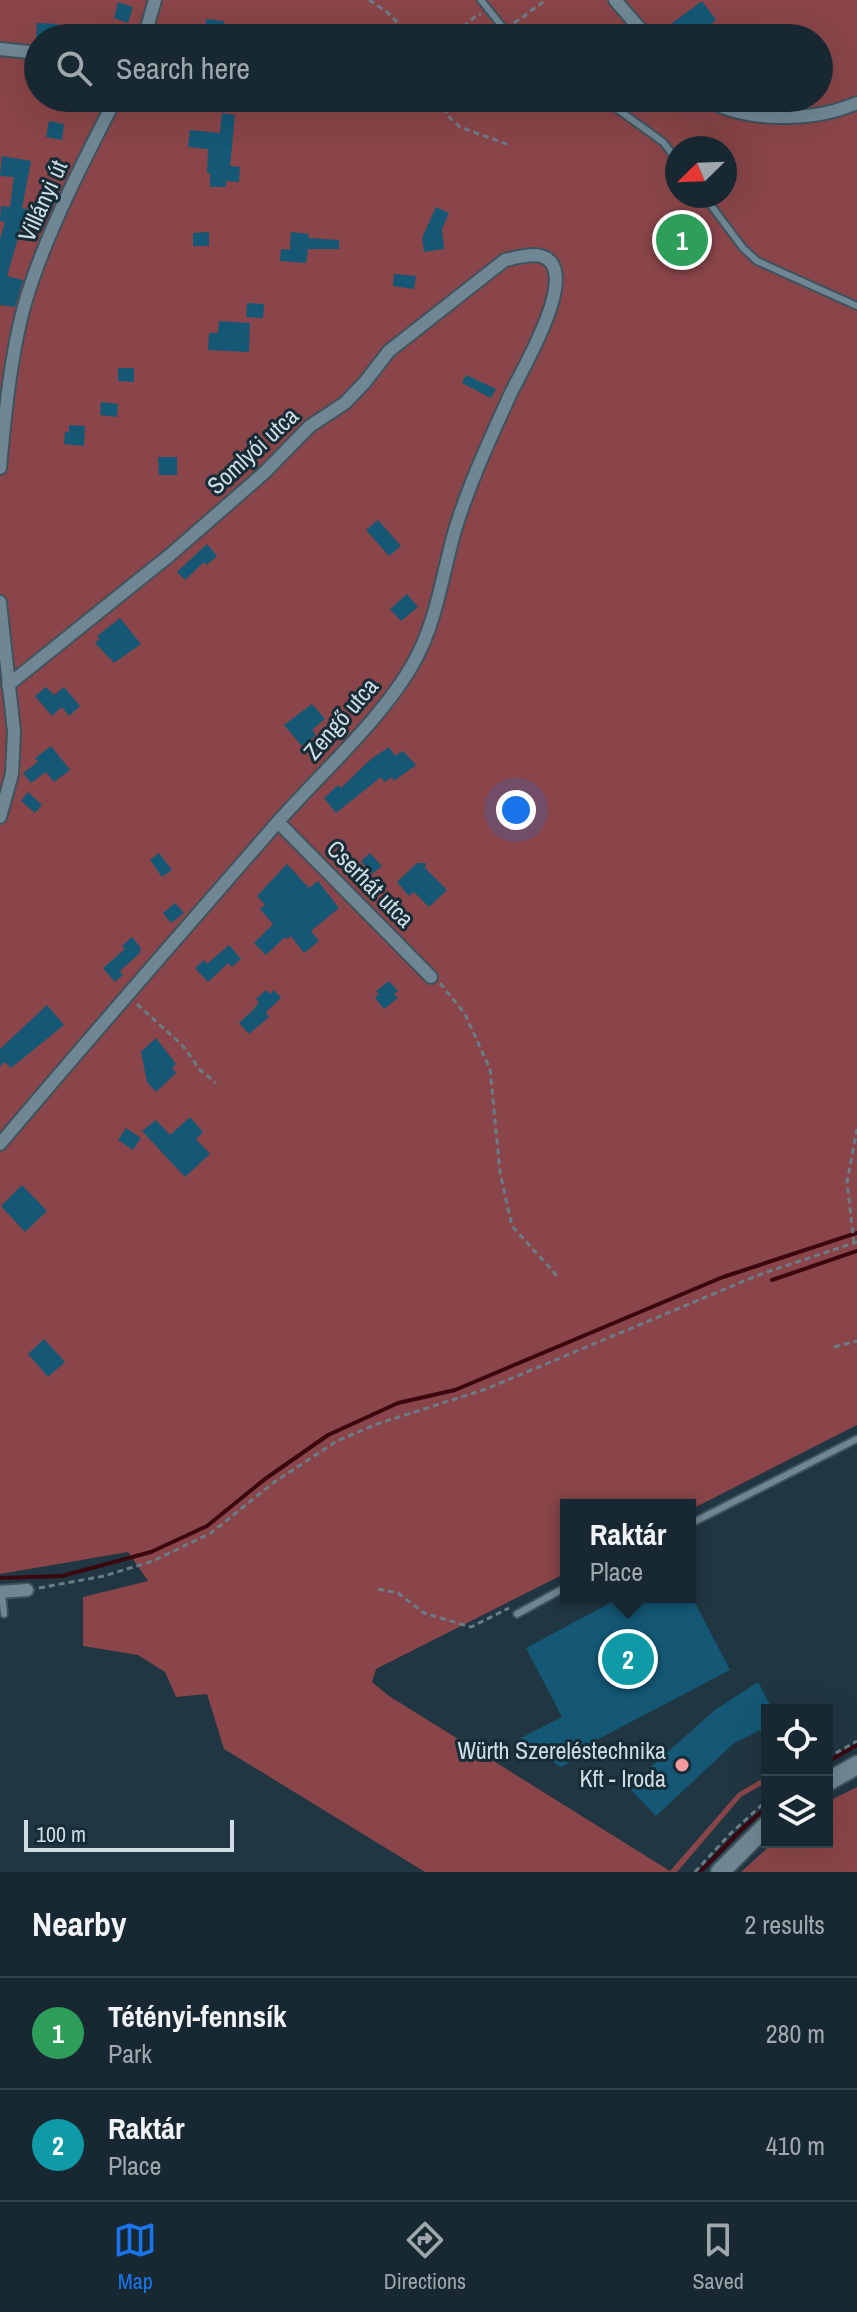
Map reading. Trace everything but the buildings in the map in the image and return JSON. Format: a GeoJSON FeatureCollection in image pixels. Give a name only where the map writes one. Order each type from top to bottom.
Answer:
{"type":"FeatureCollection","features":[{"type":"Feature","properties":{"kind":"main road"},"geometry":{"type":"LineString","coordinates":[[833,1779],[857,1765]]}},
{"type":"Feature","properties":{"kind":"main road"},"geometry":{"type":"LineString","coordinates":[[720,1872],[761,1831]]}},
{"type":"Feature","properties":{"kind":"street"},"geometry":{"type":"LineString","coordinates":[[148,24],[155,0]]}},
{"type":"Feature","properties":{"kind":"street"},"geometry":{"type":"LineString","coordinates":[[615,0],[636,24]]}},
{"type":"Feature","properties":{"kind":"street"},"geometry":{"type":"LineString","coordinates":[[0,49],[24,52]]}},
{"type":"Feature","properties":{"kind":"street"},"geometry":{"type":"LineString","coordinates":[[833,111],[857,103]]}},
{"type":"Feature","properties":{"kind":"street","name":"Villányi út"},"geometry":{"type":"LineString","coordinates":[[0,468],[9,387],[29,290],[109,112]]}},
{"type":"Feature","properties":{"kind":"street"},"geometry":{"type":"LineString","coordinates":[[743,112],[784,117],[829,112]]}},
{"type":"Feature","properties":{"kind":"street","name":"Somlyói utca"},"geometry":{"type":"LineString","coordinates":[[8,685],[200,529],[264,473],[310,426],[345,403],[389,351],[505,260],[529,255]]}},
{"type":"Feature","properties":{"kind":"street","name":"Zengő utca"},"geometry":{"type":"LineString","coordinates":[[0,1144],[397,689],[423,643],[438,602],[465,500],[546,319],[557,287],[557,272],[552,262],[529,255]]}},
{"type":"Feature","properties":{"kind":"street"},"geometry":{"type":"LineString","coordinates":[[0,602],[14,732],[13,761],[0,817]]}},
{"type":"Feature","properties":{"kind":"street","name":"Cserhát utca"},"geometry":{"type":"LineString","coordinates":[[278,822],[431,977]]}},
{"type":"Feature","properties":{"kind":"street"},"geometry":{"type":"LineString","coordinates":[[1,1592],[27,1590]]}},
{"type":"Feature","properties":{"kind":"lane"},"geometry":{"type":"LineString","coordinates":[[481,0],[499,24]]}},
{"type":"Feature","properties":{"kind":"lane"},"geometry":{"type":"LineString","coordinates":[[621,112],[665,145]]}},
{"type":"Feature","properties":{"kind":"lane"},"geometry":{"type":"LineString","coordinates":[[713,208],[743,248],[757,261],[857,306]]}},
{"type":"Feature","properties":{"kind":"lane"},"geometry":{"type":"LineString","coordinates":[[696,1521],[857,1439]]}},
{"type":"Feature","properties":{"kind":"lane"},"geometry":{"type":"LineString","coordinates":[[517,1614],[560,1590]]}},
{"type":"Feature","properties":{"kind":"lane"},"geometry":{"type":"LineString","coordinates":[[1,1592],[4,1614]]}},
{"type":"Feature","properties":{"kind":"path"},"geometry":{"type":"LineString","coordinates":[[369,0],[399,24]]}},
{"type":"Feature","properties":{"kind":"path"},"geometry":{"type":"LineString","coordinates":[[511,24],[546,0]]}},
{"type":"Feature","properties":{"kind":"path"},"geometry":{"type":"LineString","coordinates":[[466,24],[473,17],[488,12]]}},
{"type":"Feature","properties":{"kind":"path"},"geometry":{"type":"LineString","coordinates":[[446,112],[460,127],[509,145]]}},
{"type":"Feature","properties":{"kind":"path"},"geometry":{"type":"LineString","coordinates":[[431,977],[442,984],[465,1014],[490,1069],[500,1172],[512,1226],[558,1277]]}},
{"type":"Feature","properties":{"kind":"path"},"geometry":{"type":"LineString","coordinates":[[129,996],[183,1046],[200,1070],[216,1083]]}},
{"type":"Feature","properties":{"kind":"path"},"geometry":{"type":"LineString","coordinates":[[27,1590],[104,1576],[153,1561],[211,1533],[273,1483],[337,1441],[377,1424],[486,1389],[761,1274],[855,1243],[847,1182],[857,1129]]}},
{"type":"Feature","properties":{"kind":"path"},"geometry":{"type":"LineString","coordinates":[[834,1347],[857,1341]]}},
{"type":"Feature","properties":{"kind":"path"},"geometry":{"type":"LineString","coordinates":[[378,1589],[398,1593],[424,1613],[471,1627],[511,1607]]}},
{"type":"Feature","properties":{"kind":"path"},"geometry":{"type":"LineString","coordinates":[[833,1755],[857,1741]]}},
{"type":"Feature","properties":{"kind":"path"},"geometry":{"type":"LineString","coordinates":[[695,1872],[761,1806]]}},
{"type":"Feature","properties":{"kind":"shaded area"},"geometry":{"type":"Polygon","coordinates":[[[0,0],[857,0],[857,1425],[696,1507],[696,1499],[560,1499],[560,1576],[376,1669],[372,1682],[389,1696],[670,1871],[738,1793],[761,1780],[761,1785],[741,1797],[677,1872],[425,1872],[224,1749],[207,1694],[176,1697],[165,1672],[138,1655],[83,1646],[83,1597],[148,1581],[128,1552],[0,1574],[0,0]]]}},
{"type":"Feature","properties":{"kind":"shaded area"},"geometry":{"type":"Polygon","coordinates":[[[857,1787],[857,1872],[741,1872],[767,1848],[833,1848],[833,1799],[857,1787]]]}},
{"type":"Feature","properties":{"kind":"waterway"},"geometry":{"type":"LineString","coordinates":[[0,1578],[62,1576],[151,1552],[207,1526],[265,1479],[328,1435],[398,1403],[455,1390],[723,1277],[857,1233]]}},
{"type":"Feature","properties":{"kind":"waterway"},"geometry":{"type":"LineString","coordinates":[[772,1280],[857,1251]]}},
{"type":"Feature","properties":{"kind":"waterway"},"geometry":{"type":"LineString","coordinates":[[833,1759],[857,1745]]}},
{"type":"Feature","properties":{"kind":"waterway"},"geometry":{"type":"LineString","coordinates":[[700,1872],[761,1812]]}},
{"type":"Feature","properties":{"kind":"place","name":"Tétényi-fennsík"},"geometry":{"type":"Point","coordinates":[682,240]}},
{"type":"Feature","properties":{"kind":"place","name":"Raktár"},"geometry":{"type":"Point","coordinates":[628,1659]}},
{"type":"Feature","properties":{"kind":"place","name":"Würth Szereléstechnika Kft - Iroda"},"geometry":{"type":"Point","coordinates":[682,1765]}}]}
